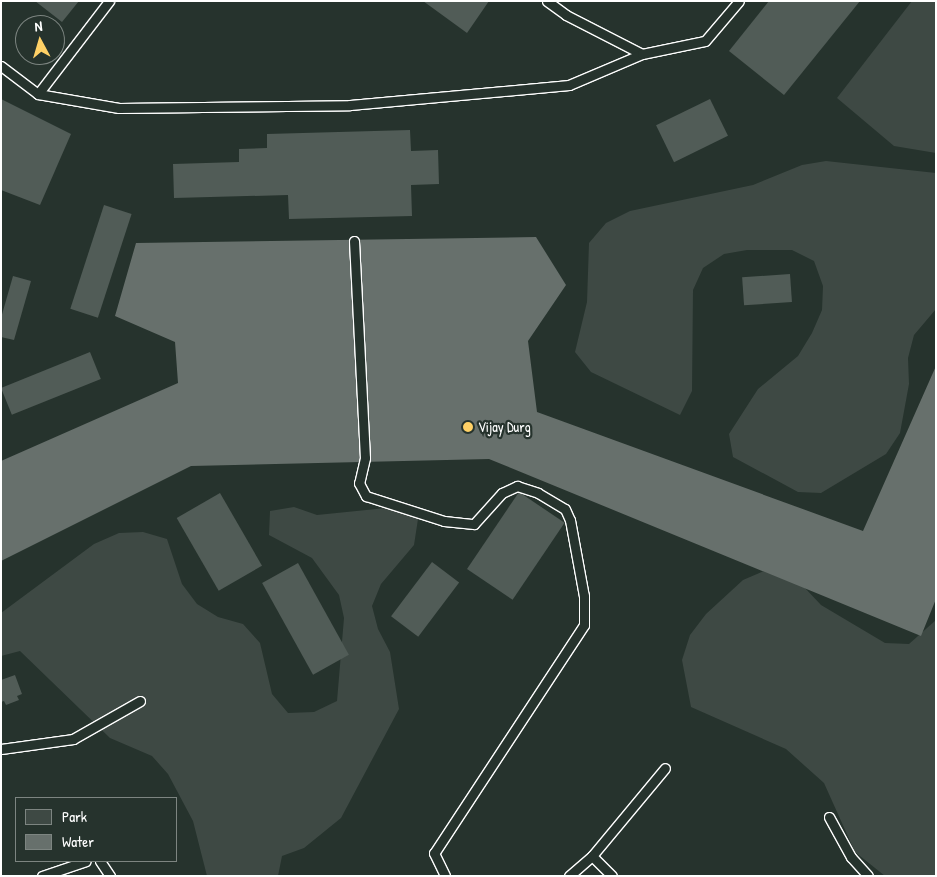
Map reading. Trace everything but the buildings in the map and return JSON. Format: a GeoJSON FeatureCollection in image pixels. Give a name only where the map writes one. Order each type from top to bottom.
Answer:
{"type":"FeatureCollection","features":[{"type":"Feature","properties":{"kind":"lane"},"geometry":{"type":"LineString","coordinates":[[38,94],[108,1]]}},
{"type":"Feature","properties":{"kind":"lane"},"geometry":{"type":"LineString","coordinates":[[547,1],[566,15],[642,54]]}},
{"type":"Feature","properties":{"kind":"lane"},"geometry":{"type":"LineString","coordinates":[[1,66],[38,94],[119,108],[350,105],[569,85],[642,54],[705,41],[739,1]]}},
{"type":"Feature","properties":{"kind":"lane"},"geometry":{"type":"LineString","coordinates":[[354,241],[364,458],[359,483],[366,496],[382,503],[444,522],[474,524],[502,493],[518,486],[565,508],[570,520],[584,596],[584,626],[434,853],[445,876]]}},
{"type":"Feature","properties":{"kind":"lane"},"geometry":{"type":"LineString","coordinates":[[1,749],[73,738],[140,701]]}},
{"type":"Feature","properties":{"kind":"lane"},"geometry":{"type":"LineString","coordinates":[[569,876],[592,856],[665,768]]}},
{"type":"Feature","properties":{"kind":"lane"},"geometry":{"type":"LineString","coordinates":[[829,817],[851,858],[868,876]]}},
{"type":"Feature","properties":{"kind":"lane"},"geometry":{"type":"LineString","coordinates":[[592,856],[612,876]]}},
{"type":"Feature","properties":{"kind":"lane"},"geometry":{"type":"LineString","coordinates":[[42,876],[83,862]]}},
{"type":"Feature","properties":{"kind":"lane"},"geometry":{"type":"LineString","coordinates":[[101,862],[110,876]]}},
{"type":"Feature","properties":{"kind":"green space"},"geometry":{"type":"Polygon","coordinates":[[[912,1],[936,1],[936,153],[894,146],[837,98],[912,1]]]}},
{"type":"Feature","properties":{"kind":"green space"},"geometry":{"type":"Polygon","coordinates":[[[826,161],[936,173],[936,309],[914,335],[908,358],[909,384],[900,433],[886,454],[821,493],[798,492],[733,457],[729,434],[758,389],[798,356],[812,333],[822,310],[823,286],[814,261],[792,250],[747,250],[724,254],[703,268],[693,290],[692,391],[680,415],[591,372],[575,352],[587,302],[589,243],[606,223],[630,211],[753,185],[802,165],[826,161]]]}},
{"type":"Feature","properties":{"kind":"green space"},"geometry":{"type":"Polygon","coordinates":[[[294,507],[317,515],[396,507],[418,519],[414,545],[381,584],[372,606],[378,629],[390,652],[399,709],[341,818],[304,848],[282,856],[278,876],[207,876],[193,821],[168,774],[152,756],[110,738],[20,651],[1,656],[1,613],[94,544],[119,533],[143,532],[167,539],[182,584],[197,604],[218,617],[243,624],[260,643],[272,694],[288,713],[314,712],[337,701],[344,618],[339,595],[312,558],[269,535],[270,511],[294,507]]]}},
{"type":"Feature","properties":{"kind":"green space"},"geometry":{"type":"Polygon","coordinates":[[[788,570],[821,605],[885,643],[909,644],[936,620],[936,876],[885,876],[855,852],[824,783],[786,749],[691,707],[682,660],[690,635],[706,614],[743,580],[764,571],[788,570]]]}},
{"type":"Feature","properties":{"kind":"water"},"geometry":{"type":"Polygon","coordinates":[[[536,237],[566,285],[528,341],[537,412],[863,531],[936,366],[936,599],[921,636],[489,459],[191,466],[1,561],[1,461],[178,383],[175,342],[115,316],[136,243],[536,237]]]}},
{"type":"Feature","properties":{"kind":"place","name":"Vijay Durg"},"geometry":{"type":"Point","coordinates":[468,427]}}]}
